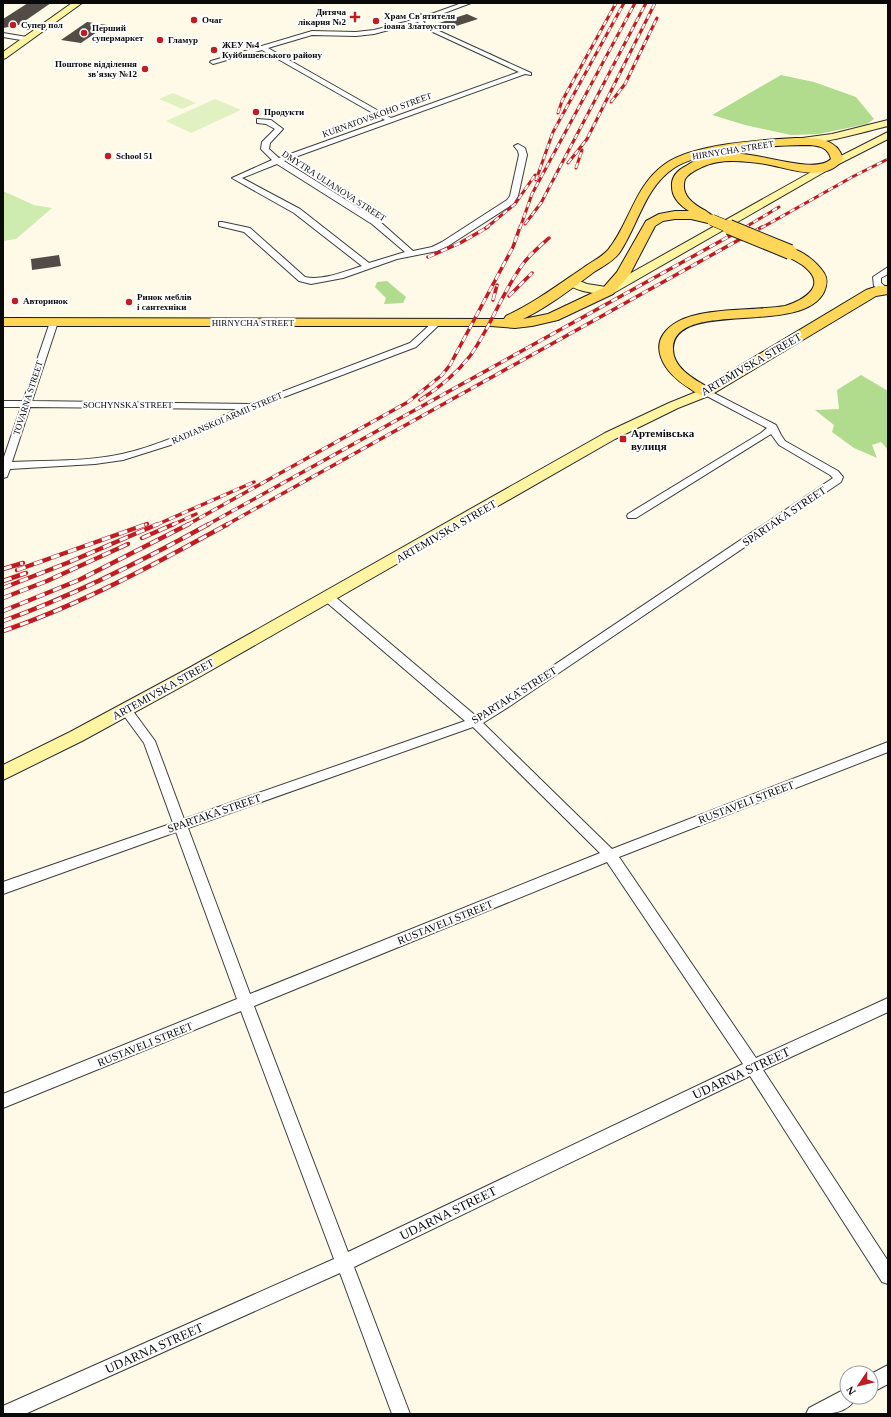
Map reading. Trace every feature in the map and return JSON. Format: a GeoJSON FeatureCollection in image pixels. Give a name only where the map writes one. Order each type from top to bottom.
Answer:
{"type":"FeatureCollection","features":[{"type":"Feature","properties":{"kind":"main road"},"geometry":{"type":"LineString","coordinates":[[3,56],[78,3]]}},
{"type":"Feature","properties":{"kind":"main road","name":"HIRNYCHA STREET"},"geometry":{"type":"LineString","coordinates":[[502,322],[543,303],[613,252],[649,188],[657,177],[668,167],[684,159],[704,153],[832,137],[888,123]]}},
{"type":"Feature","properties":{"kind":"main road","name":"HIRNYCHA STREET"},"geometry":{"type":"LineString","coordinates":[[3,322],[502,322],[515,324],[532,322],[553,317],[608,291],[888,135]]}},
{"type":"Feature","properties":{"kind":"main road"},"geometry":{"type":"LineString","coordinates":[[712,220],[682,199],[677,188],[680,177],[686,171],[695,165],[707,161],[734,158],[751,158],[808,169],[830,166],[837,159],[835,151],[829,146],[812,141],[802,141]]}},
{"type":"Feature","properties":{"kind":"main road"},"geometry":{"type":"LineString","coordinates":[[572,282],[584,287],[608,291],[623,274],[650,224],[660,218],[675,215],[692,215],[712,220],[790,252],[809,263],[817,272],[821,281],[820,289],[816,297],[794,308],[780,312],[700,318],[674,330],[668,337],[665,345],[669,362],[677,373],[706,392]]}},
{"type":"Feature","properties":{"kind":"main road","name":"ARTEMIVSKA STREET"},"geometry":{"type":"LineString","coordinates":[[3,773],[42,755],[126,710],[329,598],[623,430],[706,392],[871,293],[886,290]]}},
{"type":"Feature","properties":{"kind":"street"},"geometry":{"type":"LineString","coordinates":[[213,62],[312,33],[365,33],[419,20],[468,3]]}},
{"type":"Feature","properties":{"kind":"street","name":"KURNATOVSKOHO STREET"},"geometry":{"type":"LineString","coordinates":[[368,266],[297,211],[236,178],[277,161],[390,120],[529,74],[424,26],[419,20]]}},
{"type":"Feature","properties":{"kind":"street"},"geometry":{"type":"LineString","coordinates":[[3,35],[27,39]]}},
{"type":"Feature","properties":{"kind":"street"},"geometry":{"type":"LineString","coordinates":[[263,48],[390,120]]}},
{"type":"Feature","properties":{"kind":"street","name":"DMYTRA ULIANOVA STREET"},"geometry":{"type":"LineString","coordinates":[[260,122],[268,122],[279,129],[267,140],[265,149],[277,161],[375,222],[411,253]]}},
{"type":"Feature","properties":{"kind":"street"},"geometry":{"type":"LineString","coordinates":[[222,224],[247,230],[302,279],[306,280],[340,276],[411,253],[440,247],[502,208],[510,202],[514,196],[523,155],[522,150],[518,146]]}},
{"type":"Feature","properties":{"kind":"street"},"geometry":{"type":"LineString","coordinates":[[886,290],[877,284],[877,277],[888,270]]}},
{"type":"Feature","properties":{"kind":"street","name":"TOVARNA STREET"},"geometry":{"type":"LineString","coordinates":[[4,469],[54,322]]}},
{"type":"Feature","properties":{"kind":"street","name":"RADIANSKOI ARMII STREET"},"geometry":{"type":"LineString","coordinates":[[4,469],[96,461],[123,457],[177,440],[252,406],[413,345],[421,340],[431,327],[437,323]]}},
{"type":"Feature","properties":{"kind":"street"},"geometry":{"type":"LineString","coordinates":[[632,516],[764,435],[773,427],[706,392]]}},
{"type":"Feature","properties":{"kind":"street","name":"SOCHYNSKA STREET"},"geometry":{"type":"LineString","coordinates":[[3,404],[252,406]]}},
{"type":"Feature","properties":{"kind":"street","name":"SPARTAKA STREET"},"geometry":{"type":"LineString","coordinates":[[3,888],[475,722],[837,480],[838,477],[834,473],[782,443],[776,436],[773,427]]}},
{"type":"Feature","properties":{"kind":"street"},"geometry":{"type":"LineString","coordinates":[[329,598],[475,722],[610,855],[753,1067],[888,1276]]}},
{"type":"Feature","properties":{"kind":"street"},"geometry":{"type":"LineString","coordinates":[[126,710],[150,741],[246,1004],[401,1414]]}},
{"type":"Feature","properties":{"kind":"street","name":"RUSTAVELI STREET"},"geometry":{"type":"LineString","coordinates":[[3,1101],[246,1004],[610,855],[888,747]]}},
{"type":"Feature","properties":{"kind":"street","name":"UDARNA STREET"},"geometry":{"type":"LineString","coordinates":[[5,1414],[344,1263],[753,1067],[888,1005]]}},
{"type":"Feature","properties":{"kind":"street"},"geometry":{"type":"LineString","coordinates":[[879,1379],[888,1374]]}},
{"type":"Feature","properties":{"kind":"street"},"geometry":{"type":"LineString","coordinates":[[815,1414],[839,1400]]}},
{"type":"Feature","properties":{"kind":"green space"},"geometry":{"type":"Polygon","coordinates":[[[781,75],[814,82],[856,97],[874,119],[867,124],[819,134],[791,135],[745,125],[712,115],[781,75]]]}},
{"type":"Feature","properties":{"kind":"green space"},"geometry":{"type":"Polygon","coordinates":[[[173,93],[196,103],[182,109],[159,99],[173,93]]]}},
{"type":"Feature","properties":{"kind":"green space"},"geometry":{"type":"Polygon","coordinates":[[[215,99],[241,110],[191,133],[166,121],[215,99]]]}},
{"type":"Feature","properties":{"kind":"green space"},"geometry":{"type":"Polygon","coordinates":[[[3,191],[34,205],[52,208],[16,239],[3,241],[3,191]]]}},
{"type":"Feature","properties":{"kind":"green space"},"geometry":{"type":"Polygon","coordinates":[[[387,281],[406,297],[403,303],[384,304],[386,298],[375,287],[377,282],[387,281]]]}},
{"type":"Feature","properties":{"kind":"green space"},"geometry":{"type":"Polygon","coordinates":[[[861,375],[888,391],[888,450],[881,442],[872,445],[877,458],[854,448],[832,432],[834,425],[815,410],[839,409],[837,390],[861,375]]]}},
{"type":"Feature","properties":{"kind":"building"},"geometry":{"type":"Polygon","coordinates":[[[28,3],[51,3],[19,25],[3,28],[3,19],[28,3]]]}},
{"type":"Feature","properties":{"kind":"building"},"geometry":{"type":"Polygon","coordinates":[[[467,14],[478,19],[447,29],[436,24],[467,14]]]}},
{"type":"Feature","properties":{"kind":"building","name":"Перший супермаркет"},"geometry":{"type":"Polygon","coordinates":[[[87,22],[107,25],[81,43],[61,40],[87,22]]]}},
{"type":"Feature","properties":{"kind":"building"},"geometry":{"type":"Polygon","coordinates":[[[59,255],[61,266],[32,270],[31,259],[59,255]]]}},
{"type":"Feature","properties":{"kind":"railway"},"geometry":{"type":"LineString","coordinates":[[558,113],[562,101],[616,3]]}},
{"type":"Feature","properties":{"kind":"railway"},"geometry":{"type":"LineString","coordinates":[[536,180],[553,132],[624,3]]}},
{"type":"Feature","properties":{"kind":"railway"},"geometry":{"type":"LineString","coordinates":[[520,228],[532,194],[635,3]]}},
{"type":"Feature","properties":{"kind":"railway"},"geometry":{"type":"LineString","coordinates":[[525,224],[541,203],[646,3]]}},
{"type":"Feature","properties":{"kind":"railway"},"geometry":{"type":"LineString","coordinates":[[568,163],[587,139],[655,3]]}},
{"type":"Feature","properties":{"kind":"railway"},"geometry":{"type":"LineString","coordinates":[[611,102],[625,84],[657,18]]}},
{"type":"Feature","properties":{"kind":"railway"},"geometry":{"type":"LineString","coordinates":[[576,168],[582,150]]}},
{"type":"Feature","properties":{"kind":"railway"},"geometry":{"type":"LineString","coordinates":[[761,228],[854,176],[888,159]]}},
{"type":"Feature","properties":{"kind":"railway"},"geometry":{"type":"LineString","coordinates":[[486,228],[515,204],[535,175]]}},
{"type":"Feature","properties":{"kind":"railway"},"geometry":{"type":"LineString","coordinates":[[744,228],[779,207]]}},
{"type":"Feature","properties":{"kind":"railway"},"geometry":{"type":"LineString","coordinates":[[428,257],[460,243],[488,227]]}},
{"type":"Feature","properties":{"kind":"railway"},"geometry":{"type":"LineString","coordinates":[[187,525],[408,402],[442,375],[450,365],[513,247],[520,227]]}},
{"type":"Feature","properties":{"kind":"railway"},"geometry":{"type":"LineString","coordinates":[[207,525],[746,227]]}},
{"type":"Feature","properties":{"kind":"railway"},"geometry":{"type":"LineString","coordinates":[[226,525],[762,227]]}},
{"type":"Feature","properties":{"kind":"railway"},"geometry":{"type":"LineString","coordinates":[[420,400],[447,380],[470,356],[523,264],[535,250],[549,238]]}},
{"type":"Feature","properties":{"kind":"railway"},"geometry":{"type":"LineString","coordinates":[[509,296],[532,273]]}},
{"type":"Feature","properties":{"kind":"railway"},"geometry":{"type":"LineString","coordinates":[[493,300],[497,285]]}},
{"type":"Feature","properties":{"kind":"railway"},"geometry":{"type":"LineString","coordinates":[[156,525],[254,482]]}},
{"type":"Feature","properties":{"kind":"railway"},"geometry":{"type":"LineString","coordinates":[[172,525],[196,514]]}},
{"type":"Feature","properties":{"kind":"railway"},"geometry":{"type":"LineString","coordinates":[[17,570],[147,524],[145,525]]}},
{"type":"Feature","properties":{"kind":"railway"},"geometry":{"type":"LineString","coordinates":[[3,588],[67,563],[158,524]]}},
{"type":"Feature","properties":{"kind":"railway"},"geometry":{"type":"LineString","coordinates":[[142,538],[174,524]]}},
{"type":"Feature","properties":{"kind":"railway"},"geometry":{"type":"LineString","coordinates":[[3,611],[79,580],[189,524]]}},
{"type":"Feature","properties":{"kind":"railway"},"geometry":{"type":"LineString","coordinates":[[3,621],[30,611],[108,577],[209,524]]}},
{"type":"Feature","properties":{"kind":"railway"},"geometry":{"type":"LineString","coordinates":[[3,631],[61,609],[90,596],[228,524]]}},
{"type":"Feature","properties":{"kind":"railway"},"geometry":{"type":"LineString","coordinates":[[3,598],[47,581],[128,544]]}},
{"type":"Feature","properties":{"kind":"railway"},"geometry":{"type":"LineString","coordinates":[[3,569],[23,563]]}},
{"type":"Feature","properties":{"kind":"railway"},"geometry":{"type":"LineString","coordinates":[[3,581],[26,573]]}},
{"type":"Feature","properties":{"kind":"place","name":"Дитяча лікарня №2"},"geometry":{"type":"Point","coordinates":[355,17]}},
{"type":"Feature","properties":{"kind":"place","name":"Очаг"},"geometry":{"type":"Point","coordinates":[194,20]}},
{"type":"Feature","properties":{"kind":"place","name":"Храм Св'ятителя іоана Златоустого"},"geometry":{"type":"Point","coordinates":[376,21]}},
{"type":"Feature","properties":{"kind":"place","name":"Супер пол"},"geometry":{"type":"Point","coordinates":[13,25]}},
{"type":"Feature","properties":{"kind":"place","name":"Перший супермаркет"},"geometry":{"type":"Point","coordinates":[84,33]}},
{"type":"Feature","properties":{"kind":"place","name":"Гламур"},"geometry":{"type":"Point","coordinates":[160,40]}},
{"type":"Feature","properties":{"kind":"place","name":"ЖЕУ №4 Куйбишевського району"},"geometry":{"type":"Point","coordinates":[214,50]}},
{"type":"Feature","properties":{"kind":"place","name":"Поштове відділення зв'язку №12"},"geometry":{"type":"Point","coordinates":[145,69]}},
{"type":"Feature","properties":{"kind":"place","name":"Продукти"},"geometry":{"type":"Point","coordinates":[256,112]}},
{"type":"Feature","properties":{"kind":"place","name":"School 51"},"geometry":{"type":"Point","coordinates":[108,156]}},
{"type":"Feature","properties":{"kind":"place","name":"Авторинок"},"geometry":{"type":"Point","coordinates":[15,301]}},
{"type":"Feature","properties":{"kind":"place","name":"Ринок меблів і сантехніки"},"geometry":{"type":"Point","coordinates":[129,302]}},
{"type":"Feature","properties":{"kind":"place","name":"Артемівська вулиця"},"geometry":{"type":"Point","coordinates":[623,439]}}]}
